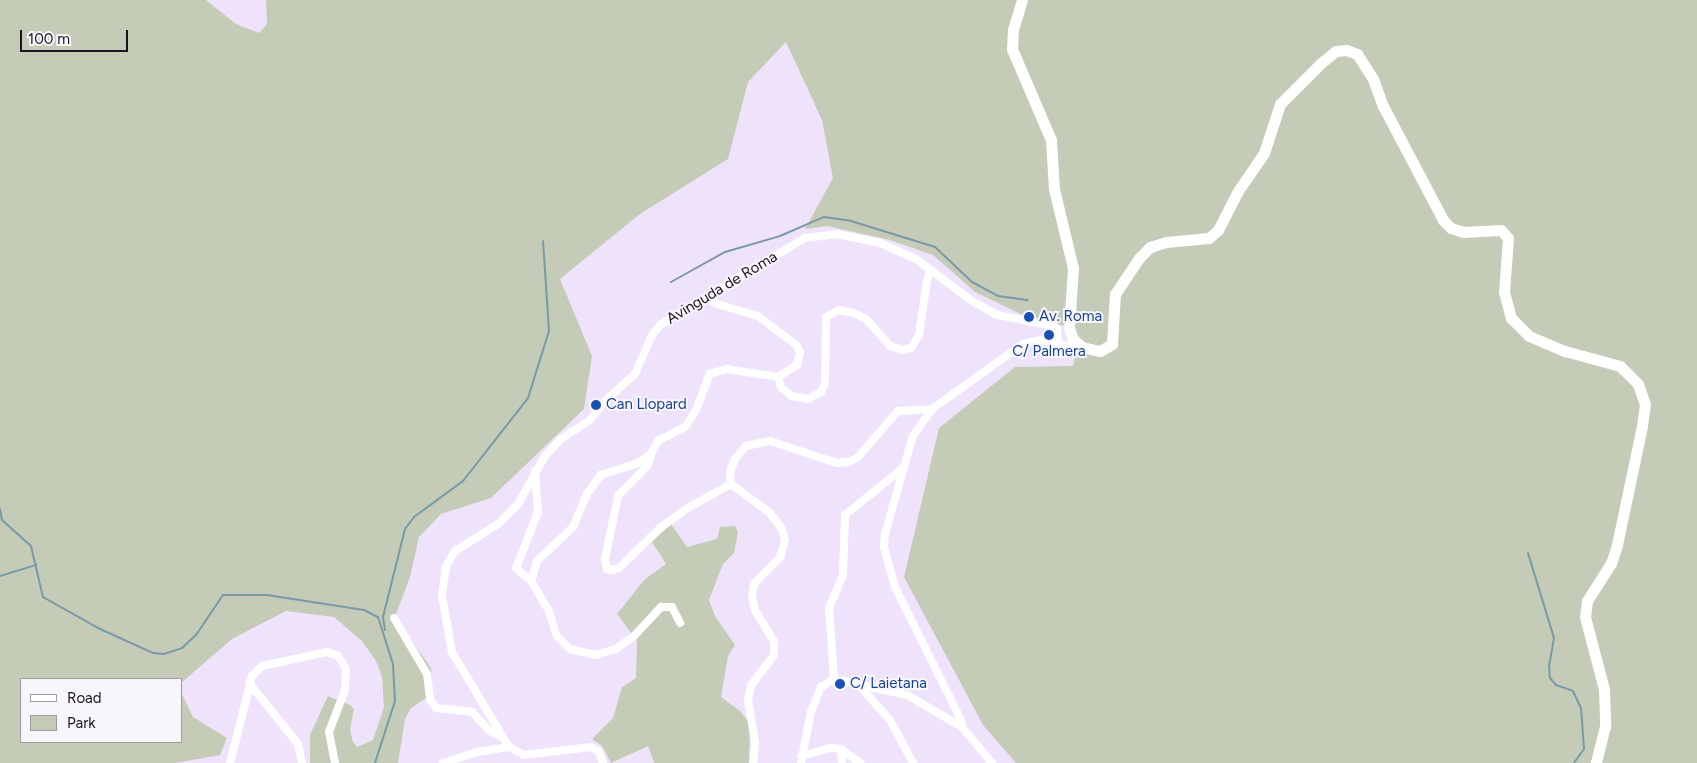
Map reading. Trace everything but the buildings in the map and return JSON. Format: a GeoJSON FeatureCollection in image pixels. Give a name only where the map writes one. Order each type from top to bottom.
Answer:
{"type":"FeatureCollection","features":[{"type":"Feature","properties":{"kind":"street"},"geometry":{"type":"LineString","coordinates":[[1022,0],[1013,30],[1012,49],[1051,140],[1054,189],[1073,268],[1070,315],[1071,333],[1069,340],[1060,343]]}},
{"type":"Feature","properties":{"kind":"street"},"geometry":{"type":"LineString","coordinates":[[962,727],[961,720],[895,588],[884,547],[904,467],[916,430],[932,409],[1023,344],[1035,340],[1060,343],[1088,351],[1106,350],[1112,344],[1116,294],[1139,258],[1150,247],[1166,242],[1208,238],[1218,230],[1238,191],[1264,153],[1280,104],[1301,80],[1336,51],[1346,50],[1357,54],[1373,78],[1383,106],[1443,220],[1451,228],[1463,232],[1501,230],[1508,238],[1504,292],[1511,318],[1529,336],[1565,351],[1620,366],[1638,384],[1645,404],[1617,545],[1611,563],[1587,601],[1585,618],[1604,688],[1605,726],[1596,763]]}},
{"type":"Feature","properties":{"kind":"street","name":"Avinguda de Roma"},"geometry":{"type":"LineString","coordinates":[[509,747],[452,652],[442,595],[446,567],[455,551],[498,524],[518,504],[535,471],[561,440],[590,420],[605,400],[635,374],[652,335],[660,325],[709,298],[804,238],[837,234],[880,243],[916,259],[986,310],[1071,333]]}},
{"type":"Feature","properties":{"kind":"street"},"geometry":{"type":"LineString","coordinates":[[778,377],[781,386],[791,396],[808,400],[821,392],[825,383],[823,324],[826,317],[839,310],[866,319],[896,349],[911,348],[919,335],[927,280],[931,270]]}},
{"type":"Feature","properties":{"kind":"street"},"geometry":{"type":"LineString","coordinates":[[709,298],[717,304],[758,316],[796,345],[800,352],[797,365],[778,377],[717,369],[710,374],[691,420],[658,441],[648,465],[618,496],[605,559],[607,568],[611,570],[619,568],[660,528],[686,509],[731,484]]}},
{"type":"Feature","properties":{"kind":"street"},"geometry":{"type":"LineString","coordinates":[[1060,343],[1053,329],[1070,315]]}},
{"type":"Feature","properties":{"kind":"street"},"geometry":{"type":"LineString","coordinates":[[1071,333],[1076,343],[1088,351]]}},
{"type":"Feature","properties":{"kind":"street"},"geometry":{"type":"LineString","coordinates":[[753,763],[754,742],[748,700],[751,685],[774,655],[774,642],[755,610],[752,596],[754,584],[780,557],[785,540],[782,529],[770,513],[731,484],[730,472],[735,459],[746,446],[770,441],[837,463],[849,462],[858,457],[898,411],[932,409]]}},
{"type":"Feature","properties":{"kind":"street"},"geometry":{"type":"LineString","coordinates":[[531,581],[538,561],[573,527],[587,494],[601,475],[638,463],[651,454]]}},
{"type":"Feature","properties":{"kind":"street"},"geometry":{"type":"LineString","coordinates":[[834,679],[829,608],[843,575],[845,515],[904,467]]}},
{"type":"Feature","properties":{"kind":"street"},"geometry":{"type":"LineString","coordinates":[[535,471],[538,512],[516,568],[531,581],[548,609],[557,636],[570,649],[595,654],[616,649],[634,636],[661,607],[672,607],[680,623]]}},
{"type":"Feature","properties":{"kind":"street"},"geometry":{"type":"LineString","coordinates":[[394,618],[427,674],[430,700],[436,708],[472,712],[490,731],[503,738]]}},
{"type":"Feature","properties":{"kind":"street"},"geometry":{"type":"LineString","coordinates":[[230,763],[249,683],[262,666],[302,655],[328,652],[338,656],[346,669],[347,679],[329,732],[335,763]]}},
{"type":"Feature","properties":{"kind":"street"},"geometry":{"type":"LineString","coordinates":[[801,760],[811,712],[821,687],[834,679],[907,695],[962,727],[992,763]]}},
{"type":"Feature","properties":{"kind":"street"},"geometry":{"type":"LineString","coordinates":[[249,683],[298,744],[302,763]]}},
{"type":"Feature","properties":{"kind":"street"},"geometry":{"type":"LineString","coordinates":[[857,683],[890,720],[913,763]]}},
{"type":"Feature","properties":{"kind":"street"},"geometry":{"type":"LineString","coordinates":[[447,762],[477,752],[509,747],[524,755],[591,747],[599,752],[602,763]]}},
{"type":"Feature","properties":{"kind":"street"},"geometry":{"type":"LineString","coordinates":[[801,760],[831,748],[841,749],[860,763]]}},
{"type":"Feature","properties":{"kind":"street"},"geometry":{"type":"LineString","coordinates":[[841,749],[842,763]]}},
{"type":"Feature","properties":{"kind":"green space"},"geometry":{"type":"Polygon","coordinates":[[[0,0],[206,0],[236,24],[259,33],[267,24],[266,0],[1697,0],[1697,763],[1016,763],[983,725],[904,577],[939,428],[1015,367],[1073,366],[1078,337],[1074,328],[1025,316],[975,292],[933,255],[890,240],[827,226],[805,229],[833,178],[822,120],[786,42],[748,82],[728,159],[640,214],[560,279],[592,356],[584,409],[491,498],[441,514],[419,537],[410,577],[395,617],[431,668],[432,687],[426,698],[411,708],[405,719],[398,763],[310,763],[310,735],[328,696],[350,705],[354,709],[350,730],[353,742],[357,747],[373,740],[384,707],[382,677],[376,661],[362,641],[334,617],[286,611],[232,639],[182,682],[182,678],[20,678],[20,743],[182,743],[182,694],[193,717],[227,738],[220,755],[175,763],[0,763],[0,0]]]}},
{"type":"Feature","properties":{"kind":"green space"},"geometry":{"type":"Polygon","coordinates":[[[671,524],[687,547],[717,539],[720,527],[735,526],[738,532],[734,553],[723,564],[709,600],[715,616],[735,645],[728,656],[721,697],[740,711],[750,724],[749,763],[654,763],[648,746],[611,763],[602,746],[592,739],[613,718],[622,687],[636,678],[637,641],[617,614],[645,579],[666,564],[652,542],[671,524]]]}},
{"type":"Feature","properties":{"kind":"waterway"},"geometry":{"type":"LineString","coordinates":[[671,282],[725,252],[780,236],[824,217],[851,221],[935,247],[972,282],[998,296],[1028,300]]}},
{"type":"Feature","properties":{"kind":"waterway"},"geometry":{"type":"LineString","coordinates":[[385,630],[383,617],[405,529],[414,517],[463,481],[528,398],[549,331],[543,241]]}},
{"type":"Feature","properties":{"kind":"waterway"},"geometry":{"type":"LineString","coordinates":[[0,509],[2,520],[31,546],[43,597],[98,628],[153,653],[164,654],[182,648],[196,635],[223,595],[267,595],[364,610],[378,617],[393,664],[395,701],[375,763]]}},
{"type":"Feature","properties":{"kind":"waterway"},"geometry":{"type":"LineString","coordinates":[[1528,553],[1554,638],[1549,665],[1550,678],[1556,685],[1573,691],[1581,708],[1584,749],[1574,763]]}},
{"type":"Feature","properties":{"kind":"waterway"},"geometry":{"type":"LineString","coordinates":[[0,576],[36,565]]}},
{"type":"Feature","properties":{"kind":"place","name":"Av. Roma"},"geometry":{"type":"Point","coordinates":[1029,317]}},
{"type":"Feature","properties":{"kind":"place","name":"C/ Palmera"},"geometry":{"type":"Point","coordinates":[1049,335]}},
{"type":"Feature","properties":{"kind":"place","name":"Can Llopard"},"geometry":{"type":"Point","coordinates":[596,405]}},
{"type":"Feature","properties":{"kind":"place","name":"C/ Laietana"},"geometry":{"type":"Point","coordinates":[840,684]}}]}
